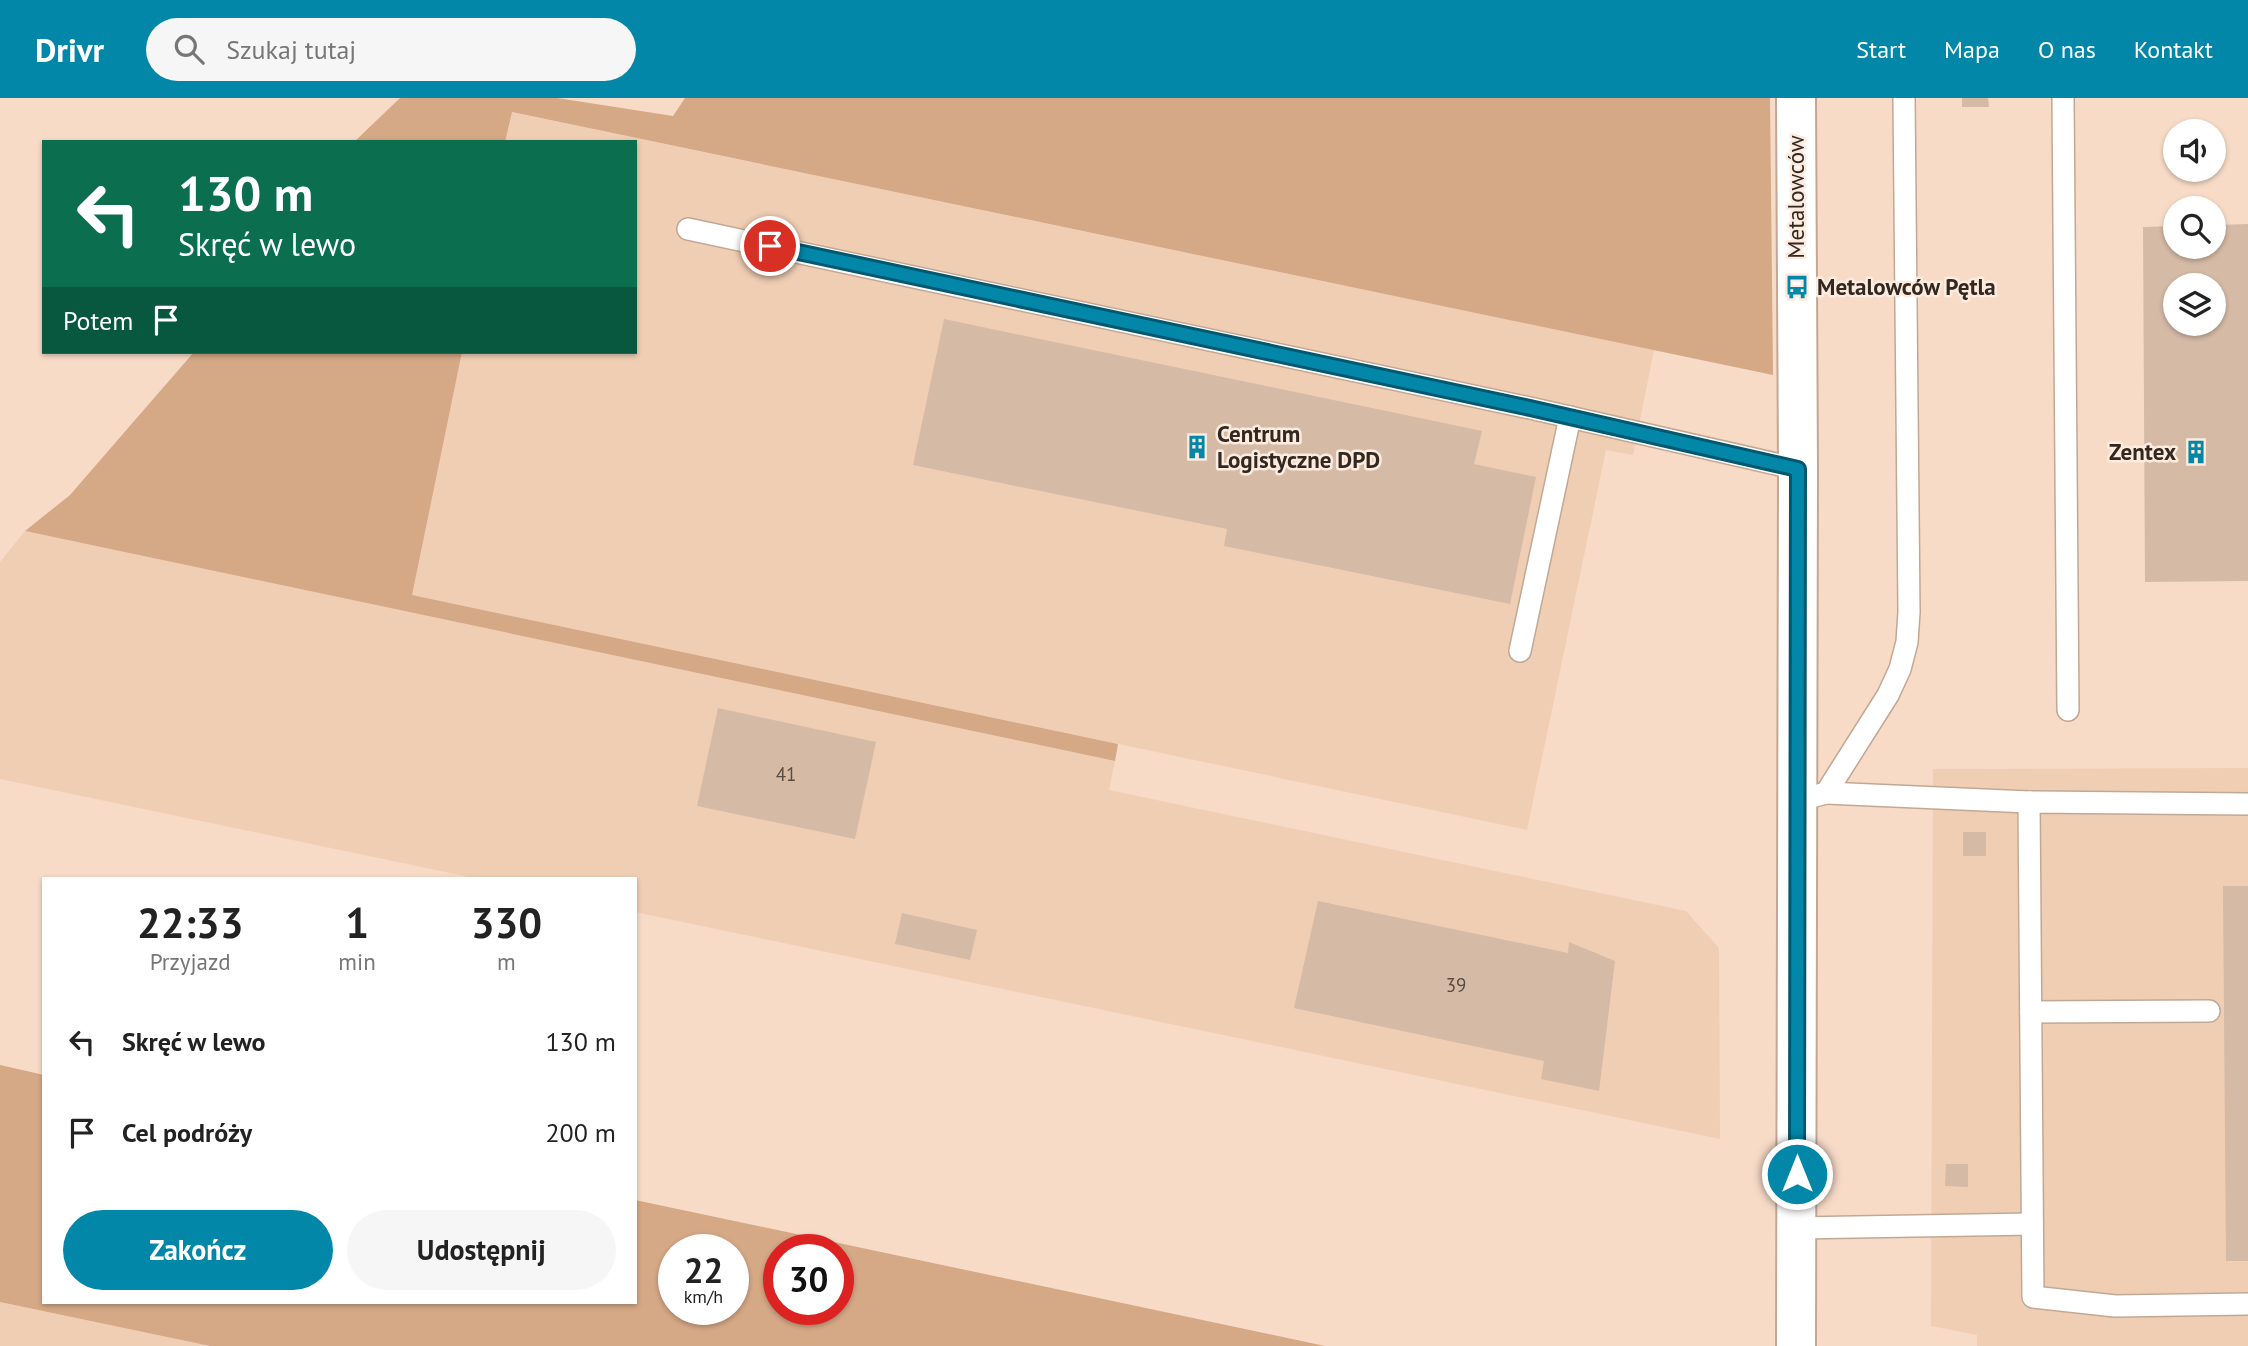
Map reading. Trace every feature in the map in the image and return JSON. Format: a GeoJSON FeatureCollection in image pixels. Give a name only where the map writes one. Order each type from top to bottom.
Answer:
{"type":"FeatureCollection","features":[{"type":"Feature","properties":{"kind":"street","name":"Metalowców"},"geometry":{"type":"LineString","coordinates":[[1796,98],[1798,469],[1811,797],[1797,1228],[1796,1346]]}},
{"type":"Feature","properties":{"kind":"lane"},"geometry":{"type":"LineString","coordinates":[[1811,797],[1888,695],[1900,668],[1907,642],[1909,612],[1904,98]]}},
{"type":"Feature","properties":{"kind":"lane"},"geometry":{"type":"LineString","coordinates":[[2063,98],[2068,710]]}},
{"type":"Feature","properties":{"kind":"lane"},"geometry":{"type":"LineString","coordinates":[[688,229],[1570,416],[1798,469]]}},
{"type":"Feature","properties":{"kind":"lane"},"geometry":{"type":"LineString","coordinates":[[1520,651],[1570,416]]}},
{"type":"Feature","properties":{"kind":"lane"},"geometry":{"type":"LineString","coordinates":[[1811,797],[2248,804]]}},
{"type":"Feature","properties":{"kind":"lane"},"geometry":{"type":"LineString","coordinates":[[2029,802],[2034,1297],[2115,1306],[2248,1304]]}},
{"type":"Feature","properties":{"kind":"lane"},"geometry":{"type":"LineString","coordinates":[[2031,1012],[2209,1011]]}},
{"type":"Feature","properties":{"kind":"lane"},"geometry":{"type":"LineString","coordinates":[[1797,1228],[2032,1224]]}},
{"type":"Feature","properties":{"kind":"shaded area"},"geometry":{"type":"Polygon","coordinates":[[[400,98],[557,98],[673,116],[685,98],[1770,98],[1773,375],[512,112],[505,140],[356,140],[400,98]]]}},
{"type":"Feature","properties":{"kind":"shaded area"},"geometry":{"type":"Polygon","coordinates":[[[511,112],[1654,350],[1633,455],[1606,450],[1527,830],[411,595],[462,354],[637,354],[637,140],[505,140],[511,112]]]}},
{"type":"Feature","properties":{"kind":"shaded area"},"geometry":{"type":"Polygon","coordinates":[[[192,354],[462,354],[412,595],[1118,744],[1115,761],[25,531],[70,495],[192,354]]]}},
{"type":"Feature","properties":{"kind":"shaded area"},"geometry":{"type":"Polygon","coordinates":[[[25,531],[1115,761],[1109,790],[1686,911],[1719,948],[1720,1139],[637,912],[637,877],[469,877],[0,779],[0,562],[25,531]]]}},
{"type":"Feature","properties":{"kind":"shaded area"},"geometry":{"type":"Polygon","coordinates":[[[2248,768],[2248,1346],[1977,1346],[1977,1335],[1931,1326],[1933,769],[2248,768]]]}},
{"type":"Feature","properties":{"kind":"shaded area"},"geometry":{"type":"Polygon","coordinates":[[[0,1065],[42,1075],[42,1304],[637,1304],[637,1200],[796,1234],[763,1234],[763,1325],[854,1325],[854,1246],[1325,1346],[210,1346],[0,1302],[0,1065]]]}},
{"type":"Feature","properties":{"kind":"shaded area"},"geometry":{"type":"Polygon","coordinates":[[[0,1302],[210,1346],[0,1346],[0,1302]]]}},
{"type":"Feature","properties":{"kind":"building"},"geometry":{"type":"Polygon","coordinates":[[[1962,98],[1988,98],[1989,107],[1962,107],[1962,98]]]}},
{"type":"Feature","properties":{"kind":"building","name":"Zentex"},"geometry":{"type":"Polygon","coordinates":[[[2248,224],[2248,581],[2145,582],[2143,227],[2163,226],[2163,259],[2226,259],[2226,225],[2248,224]]]}},
{"type":"Feature","properties":{"kind":"building","name":"Centrum Logistyczne DPD"},"geometry":{"type":"Polygon","coordinates":[[[944,319],[1482,431],[1474,464],[1536,477],[1510,604],[1224,546],[1227,529],[913,465],[944,319]]]}},
{"type":"Feature","properties":{"kind":"building"},"geometry":{"type":"Polygon","coordinates":[[[718,708],[876,742],[855,839],[697,806],[718,708]]]}},
{"type":"Feature","properties":{"kind":"building"},"geometry":{"type":"Polygon","coordinates":[[[1963,832],[1986,832],[1986,856],[1963,856],[1963,832]]]}},
{"type":"Feature","properties":{"kind":"building"},"geometry":{"type":"Polygon","coordinates":[[[2223,886],[2248,886],[2248,1261],[2226,1261],[2223,886]]]}},
{"type":"Feature","properties":{"kind":"building"},"geometry":{"type":"Polygon","coordinates":[[[1318,901],[1568,953],[1569,942],[1615,961],[1599,1091],[1541,1079],[1544,1061],[1294,1008],[1318,901]]]}},
{"type":"Feature","properties":{"kind":"building"},"geometry":{"type":"Polygon","coordinates":[[[902,913],[977,930],[970,960],[895,944],[902,913]]]}},
{"type":"Feature","properties":{"kind":"building"},"geometry":{"type":"Polygon","coordinates":[[[1946,1164],[1968,1164],[1968,1187],[1945,1186],[1946,1164]]]}},
{"type":"Feature","properties":{"kind":"place","name":"Metalowców Pętla"},"geometry":{"type":"Point","coordinates":[1797,287]}},
{"type":"Feature","properties":{"kind":"place","name":"Centrum Logistyczne DPD"},"geometry":{"type":"Point","coordinates":[1197,447]}},
{"type":"Feature","properties":{"kind":"place","name":"Zentex"},"geometry":{"type":"Point","coordinates":[2196,452]}},
{"type":"Feature","properties":{"kind":"route"},"geometry":{"type":"LineString","coordinates":[[770,246],[1530,408],[1798,469],[1797,1174]]}}]}
